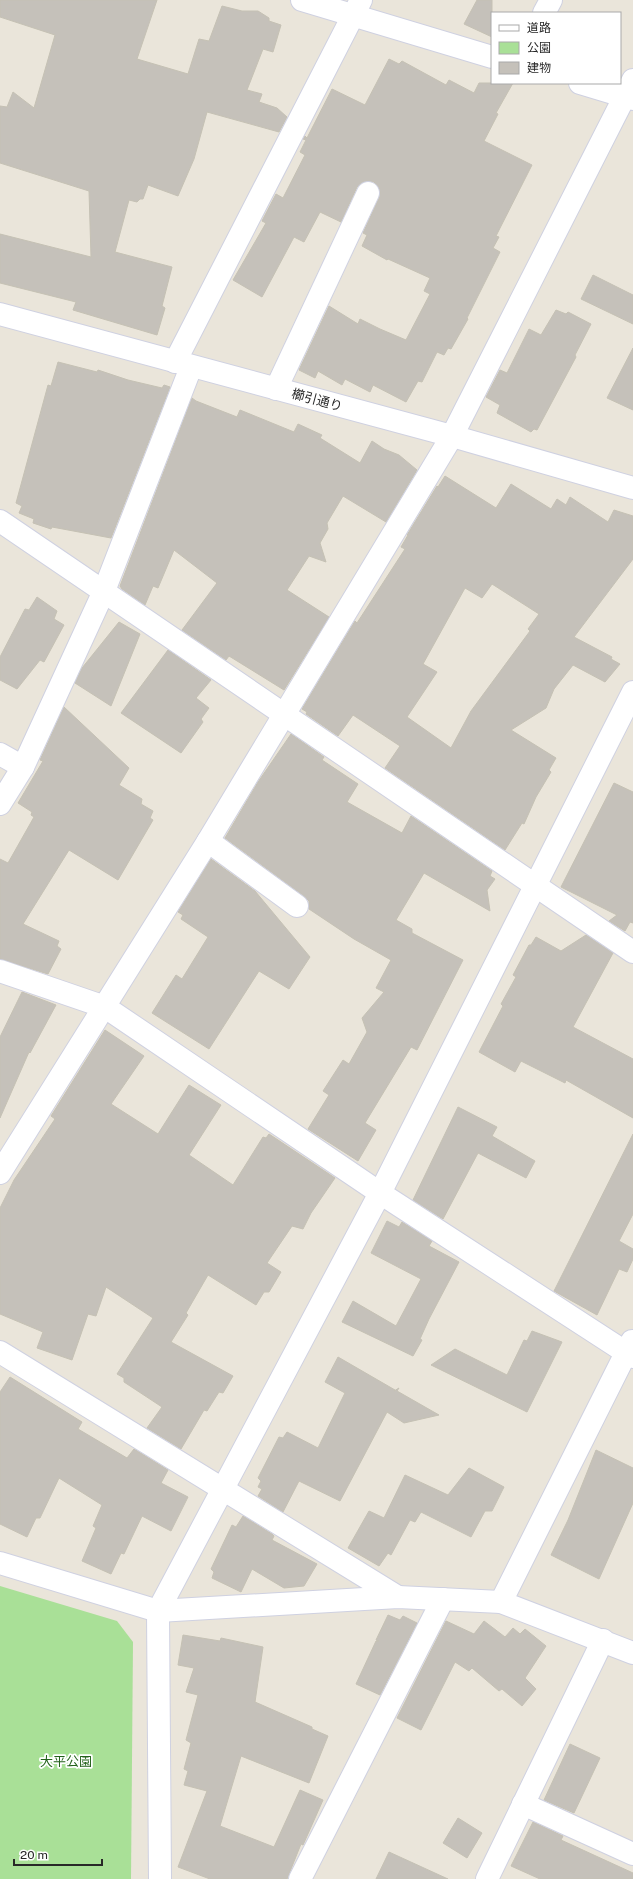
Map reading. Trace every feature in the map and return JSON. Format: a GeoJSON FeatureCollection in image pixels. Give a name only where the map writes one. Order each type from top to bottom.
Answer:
{"type":"FeatureCollection","features":[{"type":"Feature","properties":{"kind":"street"},"geometry":{"type":"LineString","coordinates":[[302,0],[357,8],[491,57]]}},
{"type":"Feature","properties":{"kind":"street"},"geometry":{"type":"LineString","coordinates":[[545,12],[551,0]]}},
{"type":"Feature","properties":{"kind":"street"},"geometry":{"type":"LineString","coordinates":[[0,804],[23,767],[104,591],[183,364],[357,8]]}},
{"type":"Feature","properties":{"kind":"street"},"geometry":{"type":"LineString","coordinates":[[0,1173],[208,841],[452,436],[630,92],[586,84]]}},
{"type":"Feature","properties":{"kind":"street"},"geometry":{"type":"LineString","coordinates":[[276,390],[368,193]]}},
{"type":"Feature","properties":{"kind":"street","name":"櫛引通り"},"geometry":{"type":"LineString","coordinates":[[0,314],[276,390],[452,436],[633,488]]}},
{"type":"Feature","properties":{"kind":"street"},"geometry":{"type":"LineString","coordinates":[[0,521],[633,952]]}},
{"type":"Feature","properties":{"kind":"street"},"geometry":{"type":"LineString","coordinates":[[160,1879],[158,1611],[225,1489],[380,1193],[534,885],[633,692]]}},
{"type":"Feature","properties":{"kind":"street"},"geometry":{"type":"LineString","coordinates":[[0,754],[23,767]]}},
{"type":"Feature","properties":{"kind":"street"},"geometry":{"type":"LineString","coordinates":[[208,841],[297,906]]}},
{"type":"Feature","properties":{"kind":"street"},"geometry":{"type":"LineString","coordinates":[[0,972],[104,1007],[380,1193],[631,1350],[501,1602]]}},
{"type":"Feature","properties":{"kind":"street"},"geometry":{"type":"LineString","coordinates":[[0,1352],[225,1489],[398,1597]]}},
{"type":"Feature","properties":{"kind":"street"},"geometry":{"type":"LineString","coordinates":[[0,1563],[158,1611],[398,1597],[501,1602],[603,1640],[633,1653]]}},
{"type":"Feature","properties":{"kind":"street"},"geometry":{"type":"LineString","coordinates":[[300,1879],[443,1599]]}},
{"type":"Feature","properties":{"kind":"street"},"geometry":{"type":"LineString","coordinates":[[487,1879],[603,1640]]}},
{"type":"Feature","properties":{"kind":"street"},"geometry":{"type":"LineString","coordinates":[[523,1804],[633,1854]]}},
{"type":"Feature","properties":{"kind":"green space","name":"大平公園"},"geometry":{"type":"Polygon","coordinates":[[[0,1586],[117,1621],[133,1642],[131,1879],[0,1879],[0,1586]]]}},
{"type":"Feature","properties":{"kind":"building"},"geometry":{"type":"Polygon","coordinates":[[[0,0],[157,0],[137,59],[188,74],[199,39],[209,41],[222,6],[242,11],[258,11],[269,18],[269,21],[281,25],[273,52],[263,49],[247,90],[262,94],[259,102],[277,108],[287,117],[279,132],[207,112],[194,159],[178,196],[148,185],[143,199],[140,199],[137,202],[129,200],[115,252],[172,267],[162,306],[165,308],[157,335],[73,310],[76,302],[0,283],[0,234],[91,257],[89,191],[0,163],[0,106],[7,107],[13,92],[34,108],[55,35],[0,17],[0,0]]]}},
{"type":"Feature","properties":{"kind":"building"},"geometry":{"type":"Polygon","coordinates":[[[477,0],[492,0],[491,37],[464,24],[477,0]]]}},
{"type":"Feature","properties":{"kind":"building"},"geometry":{"type":"Polygon","coordinates":[[[389,59],[399,64],[402,61],[446,85],[449,80],[474,93],[479,83],[512,84],[496,113],[498,114],[484,141],[532,165],[496,236],[499,237],[493,248],[500,252],[467,318],[468,319],[451,349],[448,348],[444,355],[437,352],[422,382],[418,381],[406,402],[373,385],[370,392],[345,379],[342,385],[318,371],[315,378],[299,370],[329,306],[358,324],[360,319],[406,340],[430,294],[424,291],[430,278],[388,259],[387,260],[362,246],[367,235],[363,233],[379,198],[380,192],[378,186],[374,182],[367,181],[361,183],[357,187],[341,222],[320,212],[304,242],[294,237],[262,297],[233,280],[266,223],[262,221],[276,194],[283,198],[305,155],[300,152],[306,140],[303,139],[305,136],[307,138],[332,89],[365,105],[389,59]]]}},
{"type":"Feature","properties":{"kind":"building"},"geometry":{"type":"Polygon","coordinates":[[[593,275],[633,295],[633,324],[581,299],[593,275]]]}},
{"type":"Feature","properties":{"kind":"building"},"geometry":{"type":"Polygon","coordinates":[[[556,310],[566,314],[568,312],[591,324],[575,355],[576,357],[537,430],[534,429],[531,432],[497,413],[500,405],[486,397],[500,370],[507,373],[529,329],[541,335],[556,310]]]}},
{"type":"Feature","properties":{"kind":"building"},"geometry":{"type":"Polygon","coordinates":[[[633,348],[633,410],[607,398],[633,348]]]}},
{"type":"Feature","properties":{"kind":"building"},"geometry":{"type":"Polygon","coordinates":[[[58,362],[97,372],[98,370],[128,380],[162,388],[164,385],[170,387],[111,538],[52,527],[51,529],[33,523],[34,519],[19,513],[22,506],[16,503],[48,385],[51,386],[58,362]]]}},
{"type":"Feature","properties":{"kind":"building"},"geometry":{"type":"Polygon","coordinates":[[[192,398],[196,401],[237,417],[240,410],[294,432],[298,424],[322,435],[320,438],[360,463],[372,441],[384,449],[399,455],[417,470],[386,522],[343,496],[327,523],[328,529],[320,543],[326,562],[309,556],[287,590],[329,617],[284,690],[229,656],[226,660],[182,630],[217,583],[174,550],[158,588],[153,586],[145,605],[120,586],[192,398]]]}},
{"type":"Feature","properties":{"kind":"building"},"geometry":{"type":"Polygon","coordinates":[[[445,476],[496,508],[511,484],[551,509],[557,499],[566,505],[570,497],[608,522],[614,510],[633,516],[633,559],[574,637],[612,657],[611,659],[620,664],[605,682],[573,665],[554,689],[546,708],[511,730],[556,758],[549,770],[551,772],[536,797],[524,824],[522,823],[505,850],[385,768],[400,746],[353,715],[338,736],[306,714],[307,712],[302,709],[355,621],[357,623],[405,549],[401,547],[407,535],[437,486],[438,487],[445,476]],[[492,584],[482,598],[465,588],[423,664],[437,672],[407,717],[451,748],[471,711],[530,631],[528,629],[539,614],[492,584]]]}},
{"type":"Feature","properties":{"kind":"building"},"geometry":{"type":"Polygon","coordinates":[[[37,597],[57,611],[54,619],[64,625],[44,662],[40,660],[17,689],[0,680],[0,657],[25,609],[29,610],[37,597]]]}},
{"type":"Feature","properties":{"kind":"building"},"geometry":{"type":"Polygon","coordinates":[[[119,622],[140,634],[111,706],[75,683],[82,668],[119,622]]]}},
{"type":"Feature","properties":{"kind":"building"},"geometry":{"type":"Polygon","coordinates":[[[168,650],[211,680],[196,698],[209,708],[201,719],[203,722],[181,753],[121,713],[168,650]]]}},
{"type":"Feature","properties":{"kind":"building"},"geometry":{"type":"Polygon","coordinates":[[[64,707],[129,768],[119,785],[142,799],[141,804],[153,811],[150,818],[153,820],[118,880],[69,850],[23,924],[59,941],[57,946],[61,949],[48,974],[0,959],[0,859],[8,863],[34,817],[31,815],[32,812],[18,803],[43,761],[40,760],[64,707]]]}},
{"type":"Feature","properties":{"kind":"building"},"geometry":{"type":"Polygon","coordinates":[[[291,734],[324,757],[322,760],[358,784],[347,802],[402,833],[411,816],[492,871],[490,876],[495,879],[487,890],[490,911],[424,873],[396,920],[412,929],[412,933],[463,960],[417,1050],[411,1047],[365,1123],[376,1130],[358,1161],[308,1129],[329,1095],[323,1091],[343,1060],[349,1064],[367,1032],[362,1018],[384,992],[376,988],[391,960],[354,939],[309,909],[309,901],[304,896],[225,838],[258,782],[291,734]]]}},
{"type":"Feature","properties":{"kind":"building"},"geometry":{"type":"Polygon","coordinates":[[[614,783],[633,792],[633,923],[630,922],[625,931],[609,921],[617,915],[561,887],[614,783]]]}},
{"type":"Feature","properties":{"kind":"building"},"geometry":{"type":"Polygon","coordinates":[[[211,859],[255,891],[310,957],[289,989],[259,971],[209,1049],[152,1013],[176,975],[182,979],[208,937],[181,919],[183,915],[178,912],[211,859]]]}},
{"type":"Feature","properties":{"kind":"building"},"geometry":{"type":"Polygon","coordinates":[[[586,935],[613,953],[573,1027],[633,1059],[633,1118],[566,1080],[565,1083],[521,1061],[515,1072],[479,1052],[503,1006],[501,1004],[516,977],[513,975],[529,945],[531,945],[536,937],[561,951],[586,935]]]}},
{"type":"Feature","properties":{"kind":"building"},"geometry":{"type":"Polygon","coordinates":[[[22,992],[56,1005],[30,1053],[29,1052],[0,1118],[0,1037],[22,992]]]}},
{"type":"Feature","properties":{"kind":"building"},"geometry":{"type":"Polygon","coordinates":[[[105,1030],[144,1056],[111,1104],[158,1134],[189,1085],[221,1105],[189,1155],[233,1185],[263,1137],[266,1138],[269,1134],[335,1178],[311,1213],[303,1229],[292,1226],[267,1263],[281,1272],[269,1292],[264,1292],[256,1305],[208,1275],[186,1313],[188,1315],[171,1342],[233,1376],[223,1393],[219,1392],[207,1411],[204,1410],[181,1449],[147,1428],[162,1407],[124,1382],[124,1378],[117,1374],[153,1318],[106,1287],[96,1316],[88,1314],[72,1360],[37,1348],[43,1332],[0,1314],[0,1208],[14,1180],[55,1119],[51,1116],[105,1030]]]}},
{"type":"Feature","properties":{"kind":"building"},"geometry":{"type":"Polygon","coordinates":[[[458,1107],[497,1127],[492,1136],[535,1161],[526,1178],[478,1153],[443,1219],[413,1200],[458,1107]]]}},
{"type":"Feature","properties":{"kind":"building"},"geometry":{"type":"Polygon","coordinates":[[[633,1134],[633,1214],[619,1241],[633,1249],[633,1259],[627,1272],[619,1269],[597,1315],[554,1291],[633,1134]]]}},
{"type":"Feature","properties":{"kind":"building"},"geometry":{"type":"Polygon","coordinates":[[[387,1221],[399,1227],[402,1222],[432,1241],[429,1246],[459,1262],[429,1319],[420,1339],[422,1340],[413,1356],[342,1322],[353,1301],[396,1326],[421,1279],[371,1253],[387,1221]]]}},
{"type":"Feature","properties":{"kind":"building"},"geometry":{"type":"Polygon","coordinates":[[[532,1331],[562,1342],[527,1412],[431,1365],[455,1349],[507,1375],[524,1340],[527,1341],[532,1331]]]}},
{"type":"Feature","properties":{"kind":"building"},"geometry":{"type":"Polygon","coordinates":[[[338,1357],[395,1390],[394,1391],[399,1388],[397,1391],[439,1415],[404,1423],[387,1412],[340,1501],[299,1481],[283,1512],[258,1496],[262,1489],[258,1487],[261,1481],[258,1478],[279,1437],[283,1438],[287,1432],[318,1448],[345,1393],[325,1382],[338,1357]]]}},
{"type":"Feature","properties":{"kind":"building"},"geometry":{"type":"Polygon","coordinates":[[[10,1377],[82,1422],[78,1429],[127,1458],[134,1449],[168,1470],[161,1483],[188,1497],[171,1531],[142,1516],[124,1554],[121,1553],[111,1574],[82,1561],[96,1528],[93,1526],[102,1505],[59,1478],[40,1518],[36,1518],[27,1537],[0,1524],[0,1392],[10,1377]]]}},
{"type":"Feature","properties":{"kind":"building"},"geometry":{"type":"Polygon","coordinates":[[[596,1450],[633,1468],[633,1503],[599,1579],[551,1555],[568,1520],[596,1450]]]}},
{"type":"Feature","properties":{"kind":"building"},"geometry":{"type":"Polygon","coordinates":[[[469,1468],[504,1487],[492,1511],[485,1511],[471,1537],[421,1512],[415,1522],[410,1520],[391,1555],[388,1553],[379,1566],[348,1548],[369,1511],[384,1518],[405,1475],[448,1495],[469,1468]]]}},
{"type":"Feature","properties":{"kind":"building"},"geometry":{"type":"Polygon","coordinates":[[[243,1516],[272,1534],[274,1536],[272,1540],[317,1564],[304,1586],[284,1588],[252,1569],[241,1592],[212,1578],[214,1572],[211,1569],[232,1525],[236,1527],[243,1516]]]}},
{"type":"Feature","properties":{"kind":"building"},"geometry":{"type":"Polygon","coordinates":[[[388,1615],[400,1620],[403,1616],[417,1623],[380,1695],[356,1684],[376,1641],[379,1641],[376,1640],[388,1615]]]}},
{"type":"Feature","properties":{"kind":"building"},"geometry":{"type":"Polygon","coordinates":[[[446,1621],[474,1634],[484,1621],[505,1637],[513,1628],[520,1634],[525,1629],[546,1646],[525,1678],[536,1689],[522,1706],[502,1689],[499,1691],[472,1668],[469,1671],[455,1662],[421,1730],[397,1718],[446,1621]]]}},
{"type":"Feature","properties":{"kind":"building"},"geometry":{"type":"Polygon","coordinates":[[[183,1635],[220,1641],[221,1638],[263,1647],[255,1702],[312,1727],[312,1729],[328,1736],[309,1783],[241,1756],[220,1826],[274,1847],[300,1790],[323,1800],[303,1845],[301,1844],[287,1879],[210,1879],[178,1867],[207,1791],[184,1785],[188,1771],[184,1769],[191,1743],[186,1740],[198,1695],[186,1692],[194,1668],[178,1665],[183,1635]]]}},
{"type":"Feature","properties":{"kind":"building"},"geometry":{"type":"Polygon","coordinates":[[[570,1744],[600,1758],[574,1813],[544,1800],[570,1744]]]}},
{"type":"Feature","properties":{"kind":"building"},"geometry":{"type":"Polygon","coordinates":[[[458,1818],[482,1833],[467,1858],[443,1843],[458,1818]]]}},
{"type":"Feature","properties":{"kind":"building"},"geometry":{"type":"Polygon","coordinates":[[[533,1822],[563,1836],[561,1840],[633,1873],[633,1879],[540,1879],[511,1866],[533,1822]]]}},
{"type":"Feature","properties":{"kind":"building"},"geometry":{"type":"Polygon","coordinates":[[[389,1852],[448,1879],[376,1879],[389,1852]]]}}]}
